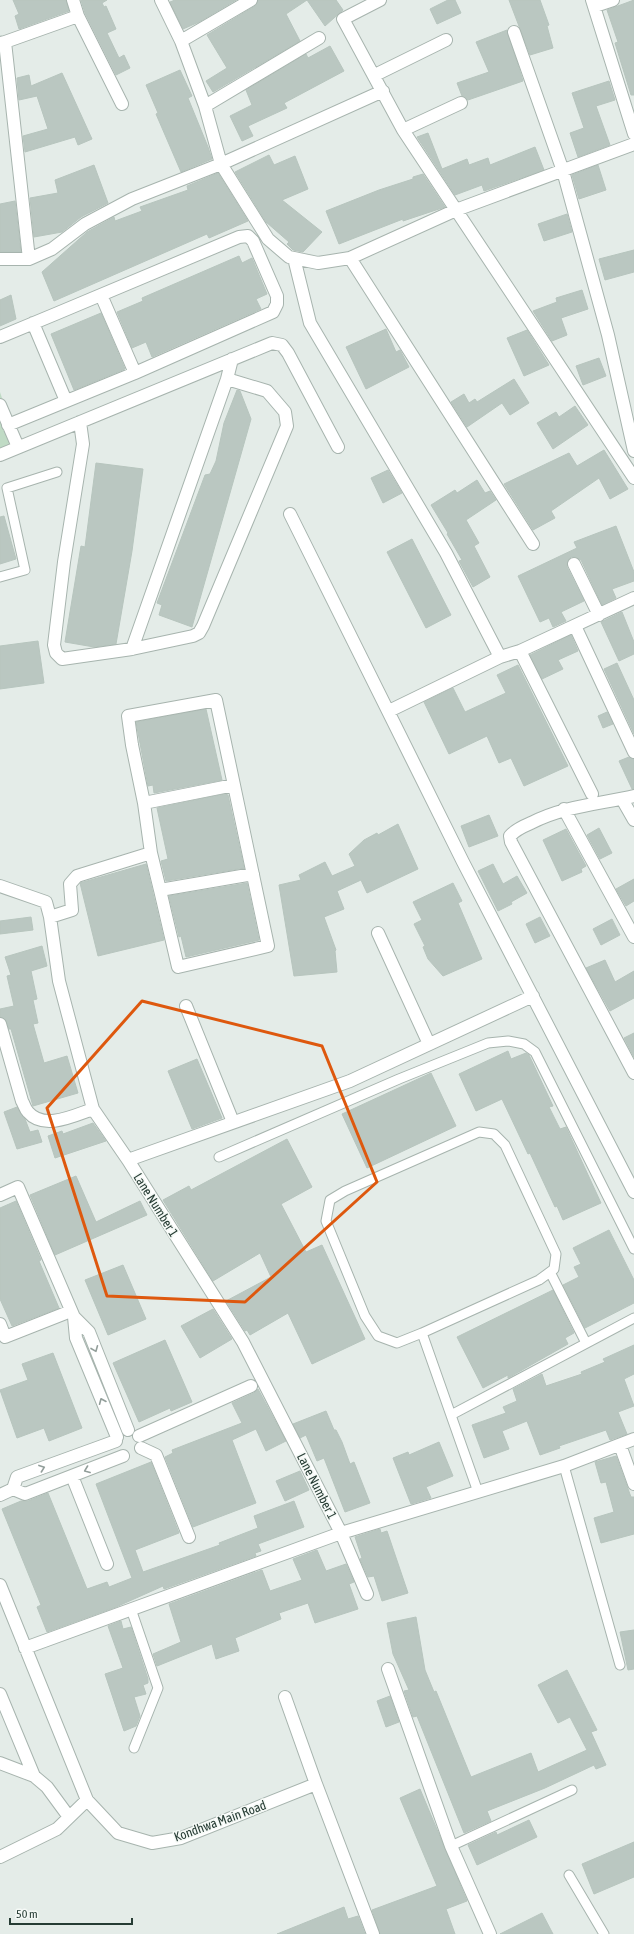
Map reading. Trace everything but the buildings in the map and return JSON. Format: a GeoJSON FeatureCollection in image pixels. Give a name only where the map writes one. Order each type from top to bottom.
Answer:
{"type":"FeatureCollection","features":[{"type":"Feature","properties":{"kind":"street"},"geometry":{"type":"LineString","coordinates":[[73,0],[78,16],[122,104]]}},
{"type":"Feature","properties":{"kind":"street"},"geometry":{"type":"LineString","coordinates":[[161,0],[181,41],[205,106],[221,164],[268,239],[289,257],[318,263],[350,258],[456,210],[634,144]]}},
{"type":"Feature","properties":{"kind":"street"},"geometry":{"type":"LineString","coordinates":[[181,41],[251,0]]}},
{"type":"Feature","properties":{"kind":"street"},"geometry":{"type":"LineString","coordinates":[[380,0],[343,20],[403,130],[634,478]]}},
{"type":"Feature","properties":{"kind":"street"},"geometry":{"type":"LineString","coordinates":[[613,0],[594,3],[630,107],[634,134]]}},
{"type":"Feature","properties":{"kind":"street"},"geometry":{"type":"LineString","coordinates":[[29,259],[3,42],[78,16]]}},
{"type":"Feature","properties":{"kind":"street"},"geometry":{"type":"LineString","coordinates":[[514,32],[563,171],[608,336],[634,451]]}},
{"type":"Feature","properties":{"kind":"street"},"geometry":{"type":"LineString","coordinates":[[205,106],[318,38]]}},
{"type":"Feature","properties":{"kind":"street"},"geometry":{"type":"LineString","coordinates":[[374,75],[446,40]]}},
{"type":"Feature","properties":{"kind":"street"},"geometry":{"type":"LineString","coordinates":[[0,259],[29,259],[52,249],[85,224],[132,199],[221,164],[383,91]]}},
{"type":"Feature","properties":{"kind":"street"},"geometry":{"type":"LineString","coordinates":[[403,130],[461,103]]}},
{"type":"Feature","properties":{"kind":"street"},"geometry":{"type":"LineString","coordinates":[[0,337],[240,237],[248,236],[253,241],[277,296],[277,304],[273,312],[135,373],[8,424]]}},
{"type":"Feature","properties":{"kind":"street"},"geometry":{"type":"LineString","coordinates":[[294,258],[310,323],[446,553],[500,657]]}},
{"type":"Feature","properties":{"kind":"street"},"geometry":{"type":"LineString","coordinates":[[350,258],[533,544]]}},
{"type":"Feature","properties":{"kind":"street"},"geometry":{"type":"LineString","coordinates":[[101,295],[135,373]]}},
{"type":"Feature","properties":{"kind":"street"},"geometry":{"type":"LineString","coordinates":[[33,323],[66,401]]}},
{"type":"Feature","properties":{"kind":"street"},"geometry":{"type":"LineString","coordinates":[[0,455],[272,342],[282,345],[291,359],[338,447]]}},
{"type":"Feature","properties":{"kind":"street"},"geometry":{"type":"LineString","coordinates":[[132,649],[227,379],[232,359]]}},
{"type":"Feature","properties":{"kind":"street"},"geometry":{"type":"LineString","coordinates":[[80,422],[83,444],[64,562],[54,645],[56,653],[62,659],[132,649],[193,636],[199,633],[287,426],[285,412],[267,391],[227,379]]}},
{"type":"Feature","properties":{"kind":"street"},"geometry":{"type":"LineString","coordinates":[[0,405],[18,447]]}},
{"type":"Feature","properties":{"kind":"street"},"geometry":{"type":"LineString","coordinates":[[290,514],[463,862],[634,1192]]}},
{"type":"Feature","properties":{"kind":"street"},"geometry":{"type":"LineString","coordinates":[[574,564],[599,615]]}},
{"type":"Feature","properties":{"kind":"street"},"geometry":{"type":"LineString","coordinates":[[389,711],[500,657],[520,651],[599,615],[633,603]]}},
{"type":"Feature","properties":{"kind":"street"},"geometry":{"type":"LineString","coordinates":[[575,626],[634,752]]}},
{"type":"Feature","properties":{"kind":"street"},"geometry":{"type":"LineString","coordinates":[[520,651],[592,794]]}},
{"type":"Feature","properties":{"kind":"street"},"geometry":{"type":"LineString","coordinates":[[216,700],[268,946],[178,967],[151,854],[144,803],[132,745],[128,716],[216,700]]}},
{"type":"Feature","properties":{"kind":"street"},"geometry":{"type":"LineString","coordinates":[[144,803],[234,786]]}},
{"type":"Feature","properties":{"kind":"street"},"geometry":{"type":"LineString","coordinates":[[634,820],[628,797],[564,809],[541,817],[514,831],[510,836],[511,842],[634,1073]]}},
{"type":"Feature","properties":{"kind":"street"},"geometry":{"type":"LineString","coordinates":[[564,809],[634,937]]}},
{"type":"Feature","properties":{"kind":"street"},"geometry":{"type":"LineString","coordinates":[[50,917],[72,910],[70,884],[77,876],[151,854]]}},
{"type":"Feature","properties":{"kind":"street"},"geometry":{"type":"LineString","coordinates":[[160,890],[253,874]]}},
{"type":"Feature","properties":{"kind":"street","name":"Lane Number 1"},"geometry":{"type":"LineString","coordinates":[[0,886],[46,902],[50,917],[59,981],[93,1109],[128,1160],[243,1342],[341,1533],[367,1594]]}},
{"type":"Feature","properties":{"kind":"street"},"geometry":{"type":"LineString","coordinates":[[378,933],[429,1044]]}},
{"type":"Feature","properties":{"kind":"street"},"geometry":{"type":"LineString","coordinates":[[128,1160],[350,1081],[533,996]]}},
{"type":"Feature","properties":{"kind":"street"},"geometry":{"type":"LineString","coordinates":[[186,1006],[233,1122]]}},
{"type":"Feature","properties":{"kind":"street"},"geometry":{"type":"LineString","coordinates":[[0,1024],[22,1101],[28,1112],[46,1121],[59,1120],[93,1109]]}},
{"type":"Feature","properties":{"kind":"street"},"geometry":{"type":"LineString","coordinates":[[0,1195],[18,1187],[72,1314],[76,1338],[116,1439],[117,1450],[123,1456]]}},
{"type":"Feature","properties":{"kind":"street"},"geometry":{"type":"LineString","coordinates":[[0,1324],[5,1337],[72,1314]]}},
{"type":"Feature","properties":{"kind":"street"},"geometry":{"type":"LineString","coordinates":[[13,1489],[25,1494],[123,1456],[127,1457],[136,1455],[141,1448],[142,1444],[139,1436],[128,1430],[88,1332],[72,1314]]}},
{"type":"Feature","properties":{"kind":"street"},"geometry":{"type":"LineString","coordinates":[[76,1338],[88,1332]]}},
{"type":"Feature","properties":{"kind":"street"},"geometry":{"type":"LineString","coordinates":[[139,1436],[251,1386]]}},
{"type":"Feature","properties":{"kind":"street"},"geometry":{"type":"LineString","coordinates":[[0,1495],[13,1489],[17,1477],[116,1439],[128,1430]]}},
{"type":"Feature","properties":{"kind":"street"},"geometry":{"type":"LineString","coordinates":[[25,1648],[341,1533],[564,1466],[634,1439]]}},
{"type":"Feature","properties":{"kind":"street"},"geometry":{"type":"LineString","coordinates":[[620,1445],[634,1484]]}},
{"type":"Feature","properties":{"kind":"street"},"geometry":{"type":"LineString","coordinates":[[141,1448],[156,1455],[189,1537]]}},
{"type":"Feature","properties":{"kind":"street"},"geometry":{"type":"LineString","coordinates":[[72,1476],[107,1564]]}},
{"type":"Feature","properties":{"kind":"street","name":"Kondhwa Main Road"},"geometry":{"type":"LineString","coordinates":[[0,1586],[87,1800],[118,1833],[152,1843],[181,1838],[316,1784]]}},
{"type":"Feature","properties":{"kind":"street"},"geometry":{"type":"LineString","coordinates":[[388,1669],[451,1846],[490,1934]]}},
{"type":"Feature","properties":{"kind":"street"},"geometry":{"type":"LineString","coordinates":[[0,1694],[34,1776]]}},
{"type":"Feature","properties":{"kind":"street"},"geometry":{"type":"LineString","coordinates":[[285,1697],[316,1784],[373,1934]]}},
{"type":"Feature","properties":{"kind":"street"},"geometry":{"type":"LineString","coordinates":[[0,1763],[34,1776],[47,1787],[69,1817]]}},
{"type":"Feature","properties":{"kind":"street"},"geometry":{"type":"LineString","coordinates":[[0,1857],[57,1828],[87,1800]]}},
{"type":"Feature","properties":{"kind":"lane"},"geometry":{"type":"LineString","coordinates":[[0,577],[25,570],[6,488],[56,472]]}},
{"type":"Feature","properties":{"kind":"lane"},"geometry":{"type":"LineString","coordinates":[[219,1157],[399,1079],[488,1043],[508,1041],[524,1044],[535,1052],[634,1249]]}},
{"type":"Feature","properties":{"kind":"lane"},"geometry":{"type":"LineString","coordinates":[[479,1132],[494,1134],[505,1145],[556,1254],[554,1269],[539,1280],[422,1333],[397,1343],[378,1336],[365,1316],[326,1221],[330,1200],[345,1191],[479,1132]]}},
{"type":"Feature","properties":{"kind":"lane"},"geometry":{"type":"LineString","coordinates":[[550,1272],[586,1343]]}},
{"type":"Feature","properties":{"kind":"lane"},"geometry":{"type":"LineString","coordinates":[[451,1415],[634,1318]]}},
{"type":"Feature","properties":{"kind":"lane"},"geometry":{"type":"LineString","coordinates":[[422,1333],[478,1492]]}},
{"type":"Feature","properties":{"kind":"lane"},"geometry":{"type":"LineString","coordinates":[[564,1466],[620,1665]]}},
{"type":"Feature","properties":{"kind":"lane"},"geometry":{"type":"LineString","coordinates":[[131,1609],[158,1688],[134,1748]]}},
{"type":"Feature","properties":{"kind":"lane"},"geometry":{"type":"LineString","coordinates":[[451,1846],[572,1790]]}},
{"type":"Feature","properties":{"kind":"lane"},"geometry":{"type":"LineString","coordinates":[[570,1875],[604,1934]]}},
{"type":"Feature","properties":{"kind":"highlighted area"},"geometry":{"type":"Polygon","coordinates":[[[142,1001],[322,1046],[377,1182],[245,1302],[107,1296],[47,1108],[142,1001]]]}},
{"type":"Feature","properties":{"kind":"green space"},"geometry":{"type":"Polygon","coordinates":[[[0,392],[18,447],[0,455],[0,392]]]}}]}
